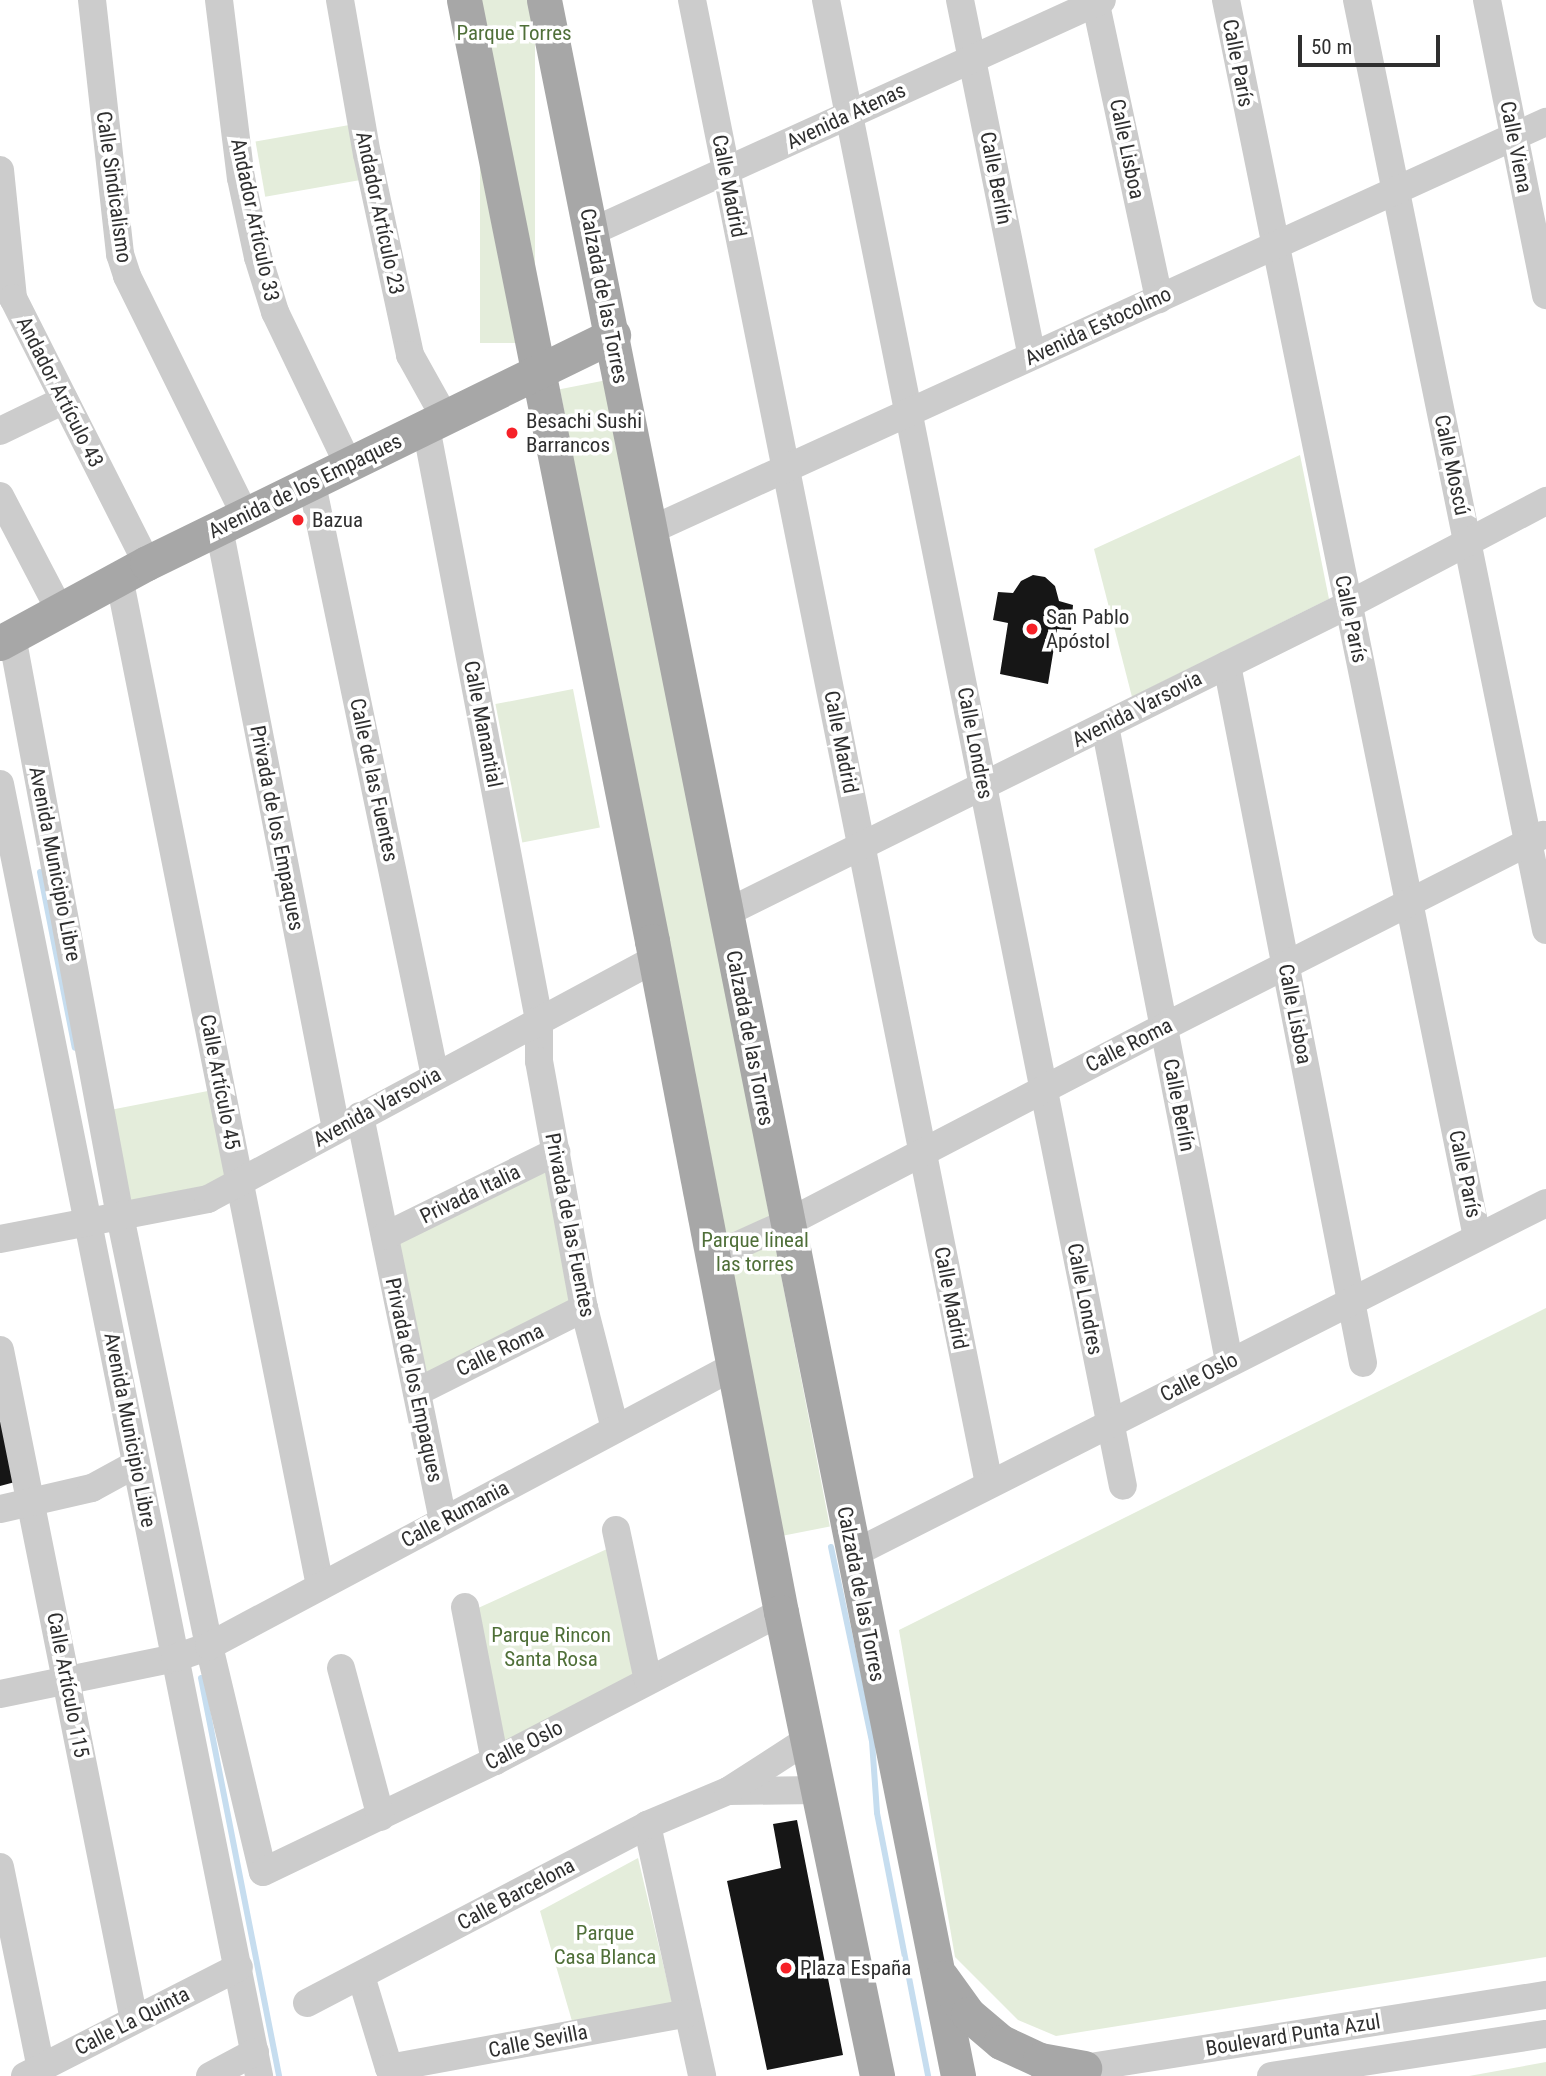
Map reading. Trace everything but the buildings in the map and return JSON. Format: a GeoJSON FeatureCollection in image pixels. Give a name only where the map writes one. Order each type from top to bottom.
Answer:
{"type":"FeatureCollection","features":[{"type":"Feature","properties":{"kind":"main road"},"geometry":{"type":"LineString","coordinates":[[464,0],[655,959],[781,1612],[877,2076]]}},
{"type":"Feature","properties":{"kind":"main road","name":"Calzada de las Torres"},"geometry":{"type":"LineString","coordinates":[[544,0],[958,2076]]}},
{"type":"Feature","properties":{"kind":"main road","name":"Avenida de los Empaques"},"geometry":{"type":"LineString","coordinates":[[6,640],[133,570],[612,335]]}},
{"type":"Feature","properties":{"kind":"main road"},"geometry":{"type":"LineString","coordinates":[[938,1973],[968,2014],[1001,2042],[1040,2060],[1083,2068]]}},
{"type":"Feature","properties":{"kind":"street","name":"Calle Sindicalismo"},"geometry":{"type":"LineString","coordinates":[[92,0],[120,254],[232,521]]}},
{"type":"Feature","properties":{"kind":"street","name":"Andador Artículo 33"},"geometry":{"type":"LineString","coordinates":[[219,0],[241,177],[258,257],[275,312],[349,466]]}},
{"type":"Feature","properties":{"kind":"street","name":"Andador Artículo 23"},"geometry":{"type":"LineString","coordinates":[[340,0],[367,154],[410,355],[435,422]]}},
{"type":"Feature","properties":{"kind":"street","name":"Calle Madrid"},"geometry":{"type":"LineString","coordinates":[[692,0],[989,1484]]}},
{"type":"Feature","properties":{"kind":"street","name":"Calle Londres"},"geometry":{"type":"LineString","coordinates":[[826,0],[1123,1486]]}},
{"type":"Feature","properties":{"kind":"street","name":"Calle Berlín"},"geometry":{"type":"LineString","coordinates":[[960,0],[1032,356]]}},
{"type":"Feature","properties":{"kind":"street","name":"Calle París"},"geometry":{"type":"LineString","coordinates":[[1226,0],[1477,1237]]}},
{"type":"Feature","properties":{"kind":"street","name":"Calle Moscú"},"geometry":{"type":"LineString","coordinates":[[1357,0],[1468,540],[1538,838],[1546,930]]}},
{"type":"Feature","properties":{"kind":"street","name":"Calle Viena"},"geometry":{"type":"LineString","coordinates":[[1487,0],[1546,295]]}},
{"type":"Feature","properties":{"kind":"street","name":"Avenida Atenas"},"geometry":{"type":"LineString","coordinates":[[591,232],[1097,1]]}},
{"type":"Feature","properties":{"kind":"street","name":"Calle Lisboa"},"geometry":{"type":"LineString","coordinates":[[1097,1],[1159,299]]}},
{"type":"Feature","properties":{"kind":"street","name":"Avenida Estocolmo"},"geometry":{"type":"LineString","coordinates":[[650,530],[1546,122]]}},
{"type":"Feature","properties":{"kind":"street","name":"Andador Artículo 43"},"geometry":{"type":"LineString","coordinates":[[0,170],[3,227],[13,299],[64,400],[133,570]]}},
{"type":"Feature","properties":{"kind":"street"},"geometry":{"type":"LineString","coordinates":[[0,430],[64,400]]}},
{"type":"Feature","properties":{"kind":"street","name":"Calle Manantial"},"geometry":{"type":"LineString","coordinates":[[435,422],[539,1020]]}},
{"type":"Feature","properties":{"kind":"street","name":"Calle de las Fuentes"},"geometry":{"type":"LineString","coordinates":[[313,484],[435,1076]]}},
{"type":"Feature","properties":{"kind":"street"},"geometry":{"type":"LineString","coordinates":[[0,496],[60,609]]}},
{"type":"Feature","properties":{"kind":"street","name":"Avenida Varsovia"},"geometry":{"type":"LineString","coordinates":[[726,913],[1348,605],[1546,501]]}},
{"type":"Feature","properties":{"kind":"street","name":"Privada de los Empaques"},"geometry":{"type":"LineString","coordinates":[[232,521],[336,1129]]}},
{"type":"Feature","properties":{"kind":"street","name":"Calle Artículo 45"},"geometry":{"type":"LineString","coordinates":[[133,570],[240,1184],[320,1586]]}},
{"type":"Feature","properties":{"kind":"street","name":"Avenida Municipio Libre"},"geometry":{"type":"LineString","coordinates":[[6,640],[120,1216],[209,1646],[263,1872]]}},
{"type":"Feature","properties":{"kind":"street","name":"Calle Lisboa"},"geometry":{"type":"LineString","coordinates":[[1227,665],[1363,1363]]}},
{"type":"Feature","properties":{"kind":"street","name":"Calle Berlín"},"geometry":{"type":"LineString","coordinates":[[1105,726],[1229,1361]]}},
{"type":"Feature","properties":{"kind":"street","name":"Avenida Municipio Libre"},"geometry":{"type":"LineString","coordinates":[[0,784],[257,2064]]}},
{"type":"Feature","properties":{"kind":"street","name":"Calle Roma"},"geometry":{"type":"LineString","coordinates":[[712,1257],[787,1223],[1044,1088],[1538,838]]}},
{"type":"Feature","properties":{"kind":"street","name":"Avenida Varsovia"},"geometry":{"type":"LineString","coordinates":[[0,1239],[208,1199],[655,959]]}},
{"type":"Feature","properties":{"kind":"street","name":"Privada de las Fuentes"},"geometry":{"type":"LineString","coordinates":[[539,1020],[539,1061],[584,1308],[615,1429]]}},
{"type":"Feature","properties":{"kind":"street","name":"Privada de los Empaques"},"geometry":{"type":"LineString","coordinates":[[360,1116],[443,1521]]}},
{"type":"Feature","properties":{"kind":"street","name":"Privada Italia"},"geometry":{"type":"LineString","coordinates":[[385,1236],[556,1152]]}},
{"type":"Feature","properties":{"kind":"street","name":"Calle Oslo"},"geometry":{"type":"LineString","coordinates":[[853,1554],[1229,1361],[1546,1203]]}},
{"type":"Feature","properties":{"kind":"street","name":"Calle Roma"},"geometry":{"type":"LineString","coordinates":[[417,1392],[584,1308]]}},
{"type":"Feature","properties":{"kind":"street","name":"Calle Artículo 115"},"geometry":{"type":"LineString","coordinates":[[0,1350],[134,2020]]}},
{"type":"Feature","properties":{"kind":"street","name":"Calle Rumania"},"geometry":{"type":"LineString","coordinates":[[0,1694],[175,1658],[209,1646],[734,1366]]}},
{"type":"Feature","properties":{"kind":"street"},"geometry":{"type":"LineString","coordinates":[[0,1509],[92,1488],[136,1464]]}},
{"type":"Feature","properties":{"kind":"street"},"geometry":{"type":"LineString","coordinates":[[615,1530],[648,1680]]}},
{"type":"Feature","properties":{"kind":"street"},"geometry":{"type":"LineString","coordinates":[[465,1607],[495,1761]]}},
{"type":"Feature","properties":{"kind":"street","name":"Calle Oslo"},"geometry":{"type":"LineString","coordinates":[[263,1872],[495,1761],[781,1612]]}},
{"type":"Feature","properties":{"kind":"street"},"geometry":{"type":"LineString","coordinates":[[341,1668],[381,1817]]}},
{"type":"Feature","properties":{"kind":"street","name":"Calle Barcelona"},"geometry":{"type":"LineString","coordinates":[[307,2003],[647,1825],[728,1791],[807,1740]]}},
{"type":"Feature","properties":{"kind":"street","name":"Calle Barcelona"},"geometry":{"type":"LineString","coordinates":[[728,1791],[818,1790]]}},
{"type":"Feature","properties":{"kind":"street"},"geometry":{"type":"LineString","coordinates":[[647,1825],[702,2076]]}},
{"type":"Feature","properties":{"kind":"street"},"geometry":{"type":"LineString","coordinates":[[0,1867],[33,2072]]}},
{"type":"Feature","properties":{"kind":"street","name":"Calle La Quinta"},"geometry":{"type":"LineString","coordinates":[[33,2072],[239,1967]]}},
{"type":"Feature","properties":{"kind":"street","name":"Calle Sevilla"},"geometry":{"type":"LineString","coordinates":[[361,1976],[389,2068],[688,2013]]}},
{"type":"Feature","properties":{"kind":"street","name":"Boulevard Punta Azul"},"geometry":{"type":"LineString","coordinates":[[1040,2076],[1546,1995]]}},
{"type":"Feature","properties":{"kind":"street"},"geometry":{"type":"LineString","coordinates":[[1471,2007],[1476,2045]]}},
{"type":"Feature","properties":{"kind":"street","name":"Boulevard Punta Azul"},"geometry":{"type":"LineString","coordinates":[[1272,2076],[1546,2034]]}},
{"type":"Feature","properties":{"kind":"street"},"geometry":{"type":"LineString","coordinates":[[210,2076],[257,2064]]}},
{"type":"Feature","properties":{"kind":"green space","name":"Parque Torres"},"geometry":{"type":"Polygon","coordinates":[[[480,0],[535,0],[535,343],[480,343],[480,0]]]}},
{"type":"Feature","properties":{"kind":"green space"},"geometry":{"type":"Polygon","coordinates":[[[355,124],[365,179],[265,197],[256,142],[355,124]]]}},
{"type":"Feature","properties":{"kind":"green space","name":"Parque lineal las torres"},"geometry":{"type":"Polygon","coordinates":[[[607,380],[830,1527],[783,1536],[560,389],[607,380]]]}},
{"type":"Feature","properties":{"kind":"green space"},"geometry":{"type":"Polygon","coordinates":[[[1300,455],[1329,599],[1132,697],[1094,549],[1300,455]]]}},
{"type":"Feature","properties":{"kind":"green space"},"geometry":{"type":"Polygon","coordinates":[[[573,689],[600,827],[522,842],[495,704],[573,689]]]}},
{"type":"Feature","properties":{"kind":"green space"},"geometry":{"type":"Polygon","coordinates":[[[213,1090],[231,1181],[124,1202],[106,1111],[213,1090]]]}},
{"type":"Feature","properties":{"kind":"green space"},"geometry":{"type":"Polygon","coordinates":[[[551,1165],[575,1304],[416,1379],[390,1242],[551,1165]]]}},
{"type":"Feature","properties":{"kind":"green space"},"geometry":{"type":"Polygon","coordinates":[[[1546,1308],[1546,1957],[1056,2036],[1018,2020],[955,1957],[899,1630],[1546,1308]]]}},
{"type":"Feature","properties":{"kind":"green space","name":"Parque Rincon Santa Rosa"},"geometry":{"type":"Polygon","coordinates":[[[607,1549],[637,1677],[502,1747],[476,1609],[607,1549]]]}},
{"type":"Feature","properties":{"kind":"green space","name":"Parque Casa Blanca"},"geometry":{"type":"Polygon","coordinates":[[[638,1858],[675,2014],[574,2028],[540,1911],[638,1858]]]}},
{"type":"Feature","properties":{"kind":"green space"},"geometry":{"type":"Polygon","coordinates":[[[1546,2062],[1546,2076],[1469,2076],[1546,2062]]]}},
{"type":"Feature","properties":{"kind":"waterway"},"geometry":{"type":"LineString","coordinates":[[40,872],[75,1048]]}},
{"type":"Feature","properties":{"kind":"waterway"},"geometry":{"type":"LineString","coordinates":[[831,1547],[872,1741],[877,1813],[928,2076]]}},
{"type":"Feature","properties":{"kind":"waterway"},"geometry":{"type":"LineString","coordinates":[[201,1678],[279,2076]]}},
{"type":"Feature","properties":{"kind":"place","name":"Besachi Sushi Barrancos"},"geometry":{"type":"Point","coordinates":[512,433]}},
{"type":"Feature","properties":{"kind":"place","name":"Bazua"},"geometry":{"type":"Point","coordinates":[298,520]}},
{"type":"Feature","properties":{"kind":"place","name":"San Pablo Apóstol"},"geometry":{"type":"Point","coordinates":[1032,629]}},
{"type":"Feature","properties":{"kind":"place","name":"Plaza España"},"geometry":{"type":"Point","coordinates":[786,1968]}}]}
